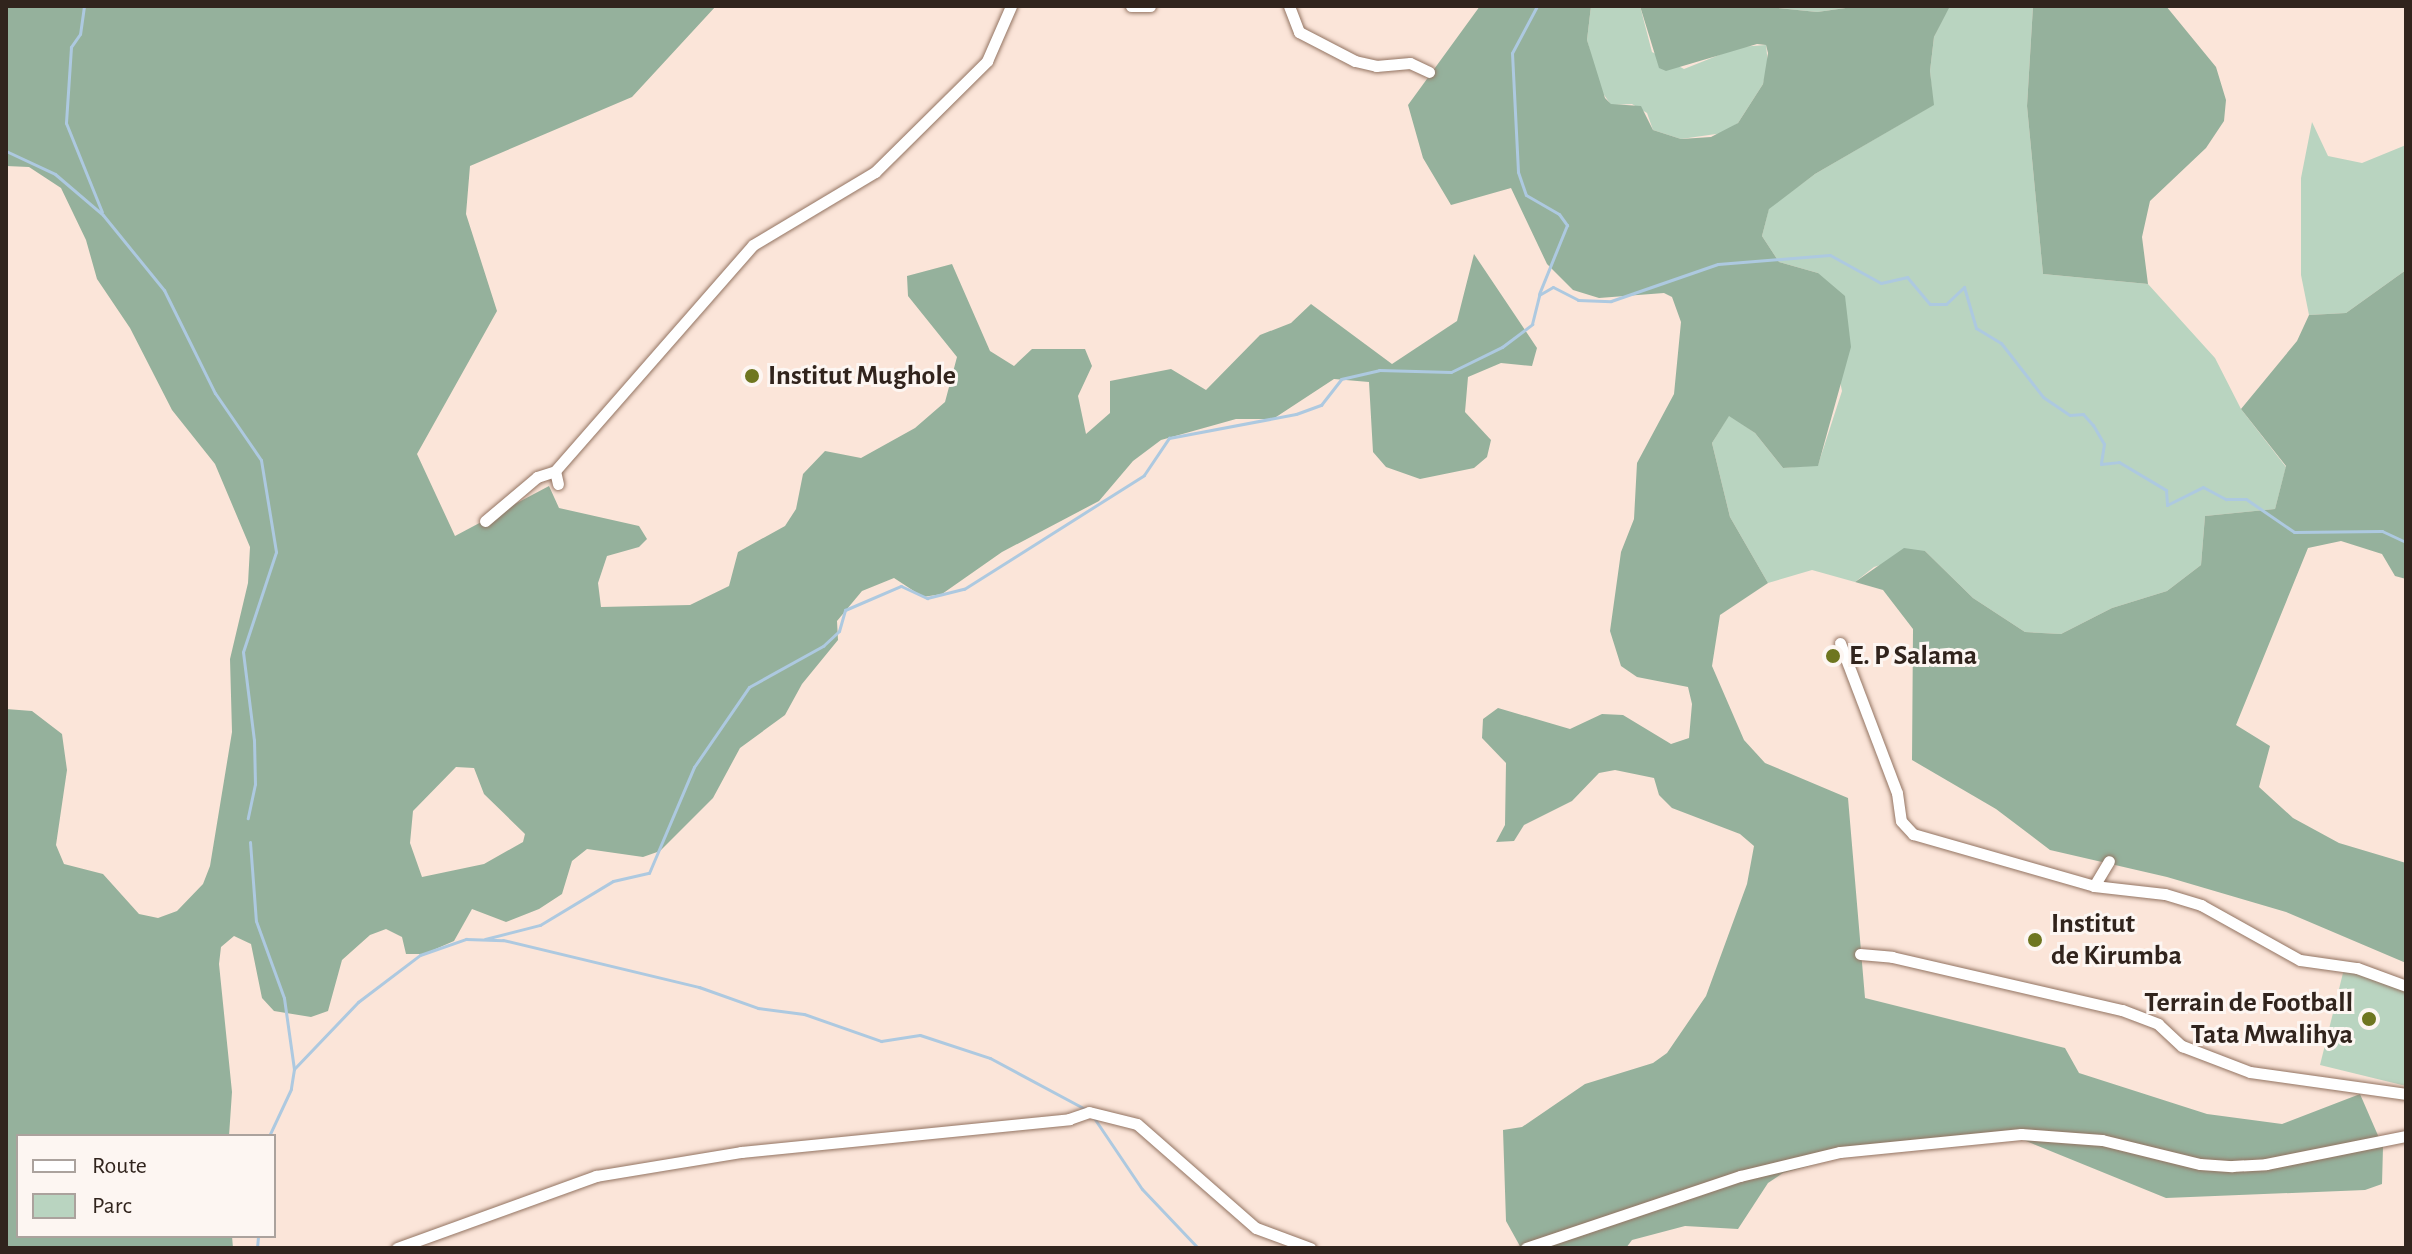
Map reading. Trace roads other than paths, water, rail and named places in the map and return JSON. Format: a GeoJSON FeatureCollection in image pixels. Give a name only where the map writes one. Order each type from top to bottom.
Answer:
{"type":"FeatureCollection","features":[{"type":"Feature","properties":{"kind":"street"},"geometry":{"type":"LineString","coordinates":[[485,521],[537,477],[555,471],[753,245],[875,172],[945,106],[987,61],[1011,6]]}},
{"type":"Feature","properties":{"kind":"street"},"geometry":{"type":"LineString","coordinates":[[1131,6],[1150,6]]}},
{"type":"Feature","properties":{"kind":"street"},"geometry":{"type":"LineString","coordinates":[[1289,6],[1299,32],[1355,61],[1376,66],[1410,63],[1429,72]]}},
{"type":"Feature","properties":{"kind":"street"},"geometry":{"type":"LineString","coordinates":[[555,471],[558,484]]}},
{"type":"Feature","properties":{"kind":"street"},"geometry":{"type":"LineString","coordinates":[[1840,643],[1897,793],[1901,821],[1913,834],[2094,886],[2165,894],[2201,905],[2300,960],[2357,968],[2406,986]]}},
{"type":"Feature","properties":{"kind":"street"},"geometry":{"type":"LineString","coordinates":[[2094,886],[2109,861]]}},
{"type":"Feature","properties":{"kind":"street"},"geometry":{"type":"LineString","coordinates":[[1860,954],[1892,957],[2122,1010],[2158,1024],[2182,1046],[2250,1072],[2334,1080],[2406,1094]]}},
{"type":"Feature","properties":{"kind":"street"},"geometry":{"type":"LineString","coordinates":[[397,1248],[596,1176],[741,1152],[1069,1119],[1089,1112],[1137,1124],[1256,1228],[1310,1248]]}},
{"type":"Feature","properties":{"kind":"street"},"geometry":{"type":"LineString","coordinates":[[1526,1248],[1740,1176],[1840,1152],[2021,1134],[2102,1140],[2200,1164],[2232,1166],[2266,1164],[2406,1136]]}},
{"type":"Feature","properties":{"kind":"waterway"},"geometry":{"type":"LineString","coordinates":[[84,6],[80,34],[71,47],[66,123],[102,212]]}},
{"type":"Feature","properties":{"kind":"waterway"},"geometry":{"type":"LineString","coordinates":[[1537,6],[1512,53],[1518,172],[1526,195],[1559,214],[1567,225],[1539,294]]}},
{"type":"Feature","properties":{"kind":"waterway"},"geometry":{"type":"LineString","coordinates":[[6,151],[55,174],[103,215],[164,290],[215,393],[261,460],[276,552],[243,652],[254,740],[255,784],[248,818]]}},
{"type":"Feature","properties":{"kind":"waterway"},"geometry":{"type":"LineString","coordinates":[[485,939],[540,925],[613,881],[649,873],[694,767],[749,687],[823,646],[839,631],[845,610],[901,586],[927,598],[964,589],[1144,475],[1169,438],[1296,414],[1321,405],[1341,379],[1379,370],[1451,372],[1502,347],[1532,324],[1539,295],[1553,287],[1578,300],[1611,301],[1718,264],[1830,255],[1881,283],[1907,277],[1930,304],[1946,304],[1964,287],[1976,328],[2001,343],[2043,397],[2070,415],[2083,414],[2093,425],[2104,444],[2101,464],[2119,462],[2166,490],[2167,505],[2203,487],[2226,499],[2246,499],[2294,532],[2382,531],[2406,542]]}},
{"type":"Feature","properties":{"kind":"waterway"},"geometry":{"type":"LineString","coordinates":[[250,842],[256,921],[284,998],[294,1069],[291,1089],[270,1134]]}},
{"type":"Feature","properties":{"kind":"waterway"},"geometry":{"type":"LineString","coordinates":[[294,1069],[358,1002],[420,955],[466,939],[503,940],[699,987],[758,1008],[804,1014],[881,1041],[920,1035],[990,1058],[1087,1110]]}},
{"type":"Feature","properties":{"kind":"waterway"},"geometry":{"type":"LineString","coordinates":[[1092,1115],[1142,1189],[1198,1248]]}},
{"type":"Feature","properties":{"kind":"waterway"},"geometry":{"type":"LineString","coordinates":[[257,1248],[258,1238]]}},
{"type":"Feature","properties":{"kind":"place","name":"Institut Mughole"},"geometry":{"type":"Point","coordinates":[752,376]}},
{"type":"Feature","properties":{"kind":"place","name":"E. P Salama"},"geometry":{"type":"Point","coordinates":[1833,656]}},
{"type":"Feature","properties":{"kind":"place","name":"Institut de Kirumba"},"geometry":{"type":"Point","coordinates":[2035,940]}},
{"type":"Feature","properties":{"kind":"place","name":"Terrain de Football Tata Mwalihya"},"geometry":{"type":"Point","coordinates":[2369,1019]}}]}
